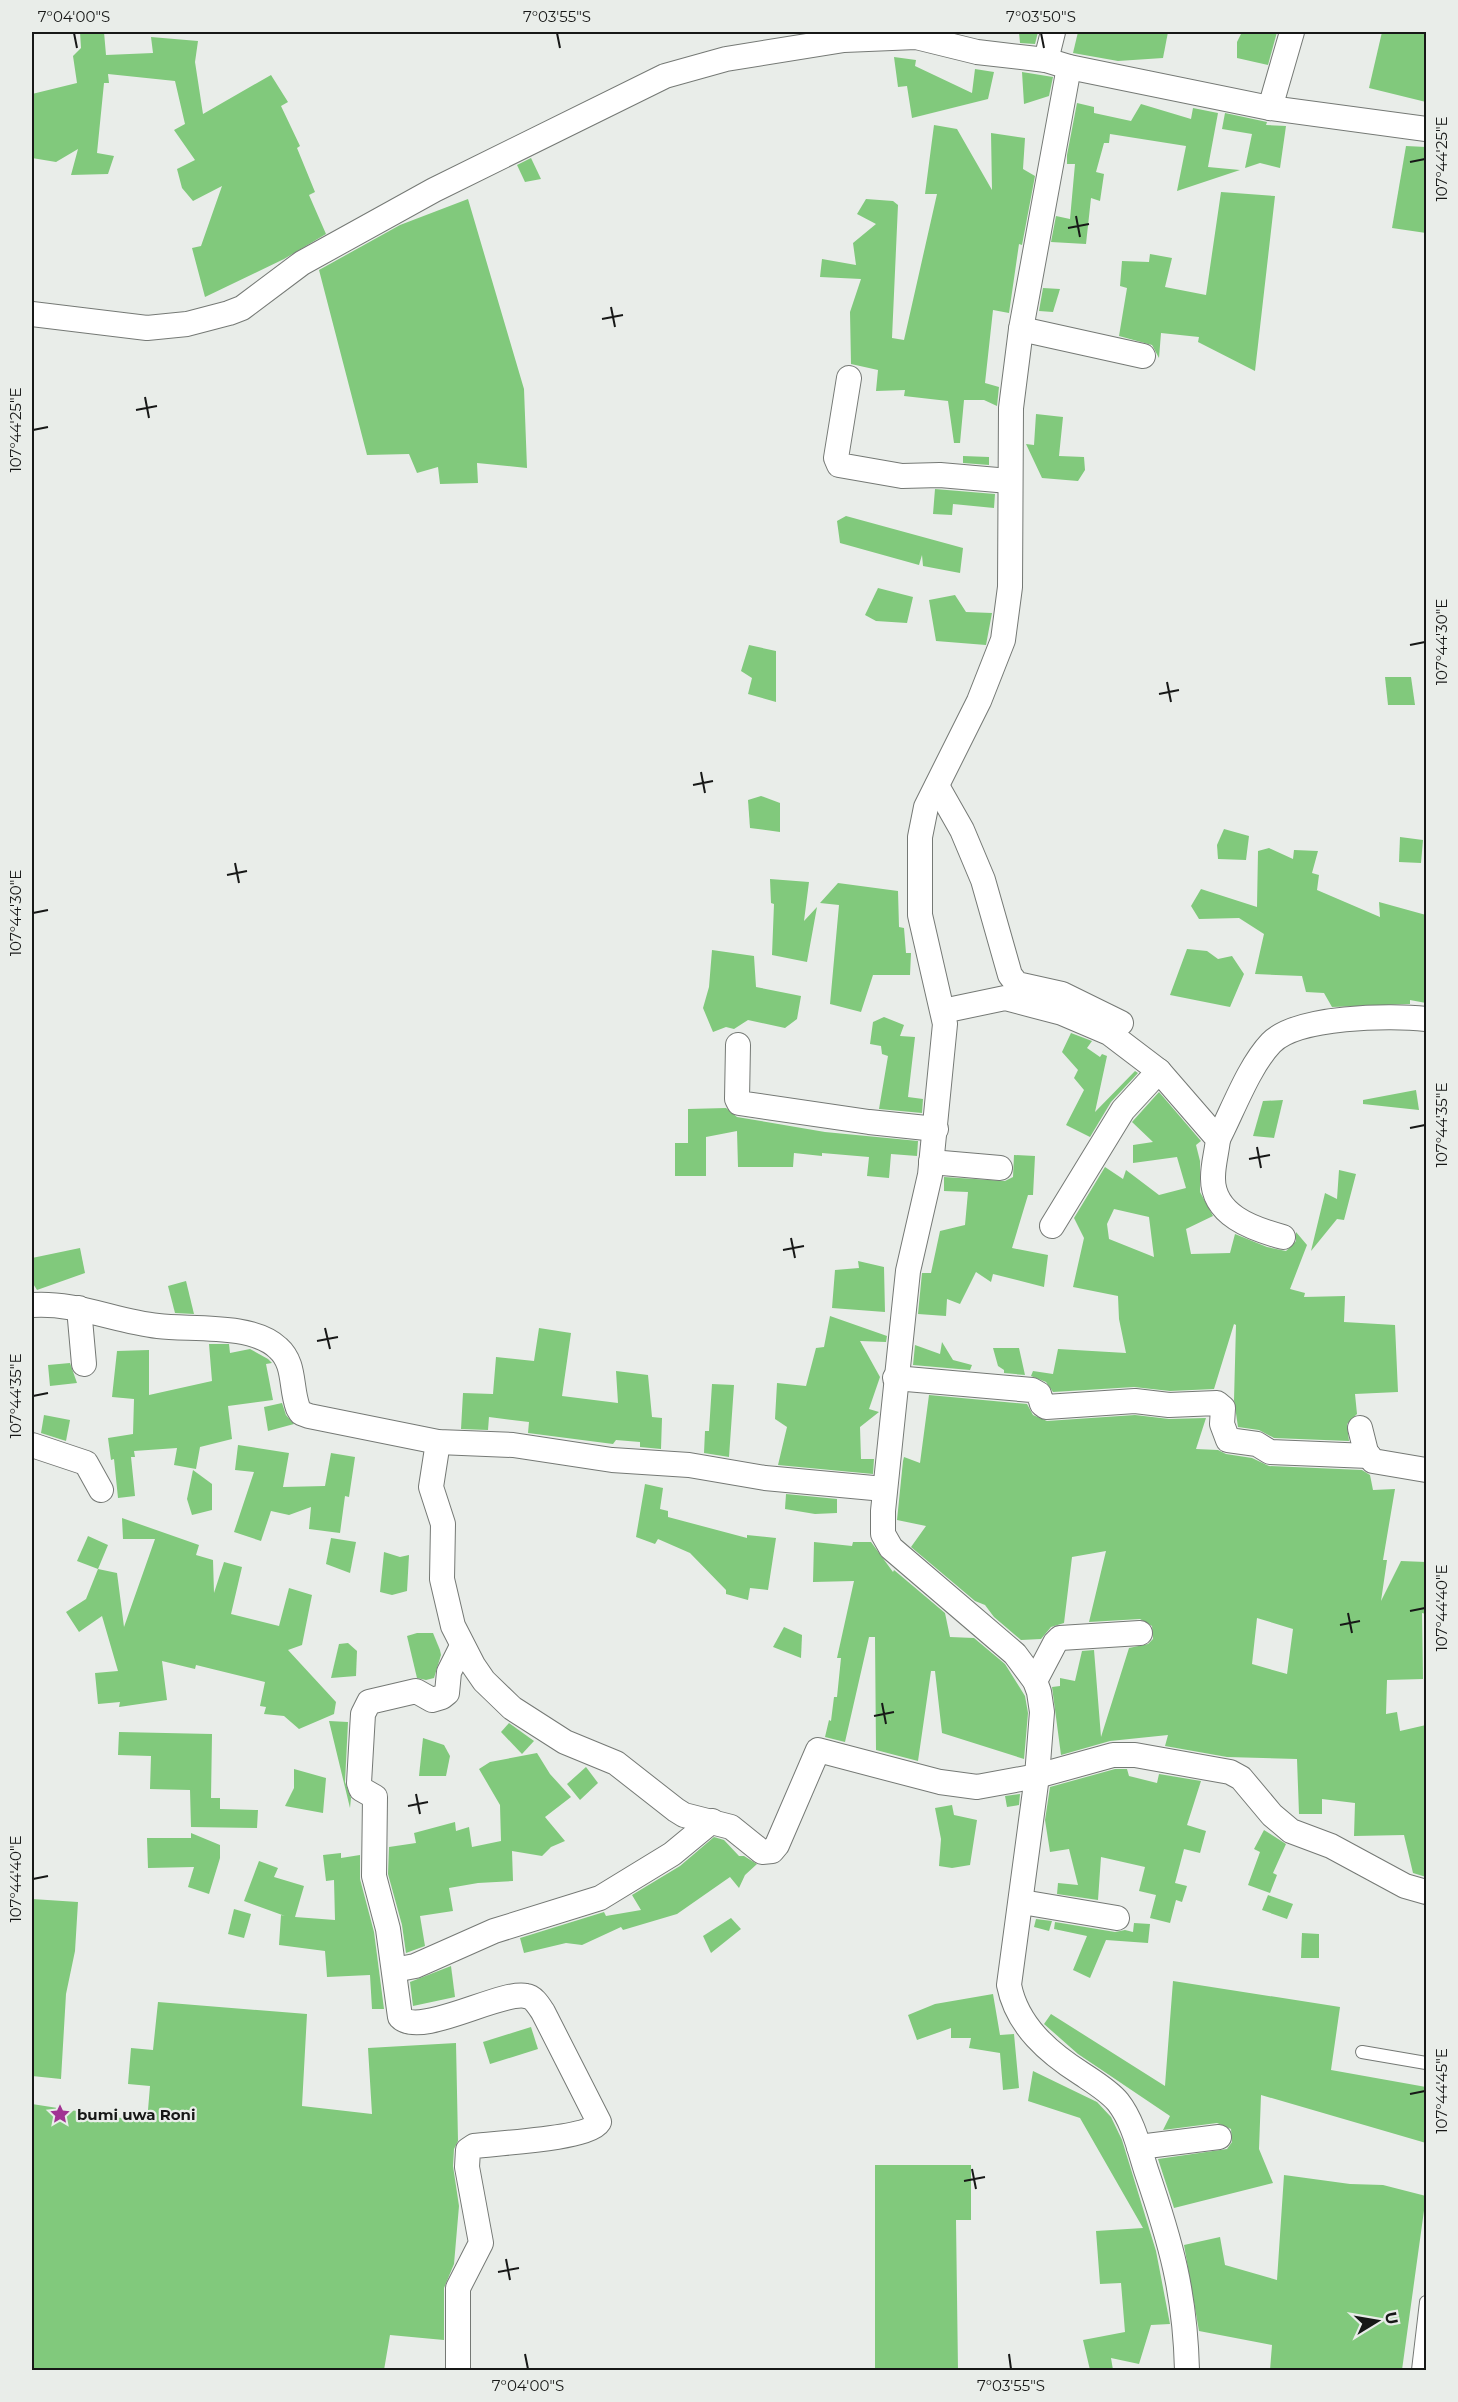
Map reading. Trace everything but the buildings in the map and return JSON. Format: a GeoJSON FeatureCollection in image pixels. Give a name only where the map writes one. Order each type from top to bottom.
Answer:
{"type":"FeatureCollection","features":[{"type":"Feature","properties":{"kind":"street"},"geometry":{"type":"LineString","coordinates":[[1053,32],[1058,63],[1011,408],[1010,587],[1004,640],[979,701],[926,807],[920,837],[918,887],[920,915],[943,1011],[943,1045],[931,1162],[908,1271],[884,1489],[883,1534],[891,1548],[1015,1654],[1035,1681],[1042,1712],[1037,1776],[1010,1994],[1020,2018],[1051,2051],[1117,2101],[1139,2147],[1178,2269],[1186,2326],[1187,2370]]}},
{"type":"Feature","properties":{"kind":"street"},"geometry":{"type":"LineString","coordinates":[[1270,108],[1292,32]]}},
{"type":"Feature","properties":{"kind":"street"},"geometry":{"type":"LineString","coordinates":[[32,314],[147,328],[187,324],[229,313],[242,308],[302,263],[415,200],[671,74],[726,58],[832,42],[916,34],[977,52],[1058,63],[1270,108],[1426,129]]}},
{"type":"Feature","properties":{"kind":"street"},"geometry":{"type":"LineString","coordinates":[[1021,329],[1143,356]]}},
{"type":"Feature","properties":{"kind":"street"},"geometry":{"type":"LineString","coordinates":[[849,378],[836,458],[839,465],[902,476],[940,475],[1009,481]]}},
{"type":"Feature","properties":{"kind":"street"},"geometry":{"type":"LineString","coordinates":[[937,786],[962,830],[979,871],[1010,975],[1017,984],[1062,994],[1121,1023]]}},
{"type":"Feature","properties":{"kind":"street"},"geometry":{"type":"LineString","coordinates":[[943,1011],[999,998],[1062,1013],[1122,1041],[1159,1071],[1218,1139]]}},
{"type":"Feature","properties":{"kind":"street"},"geometry":{"type":"LineString","coordinates":[[1283,1237],[1248,1226],[1221,1203],[1215,1190],[1213,1176],[1218,1139],[1257,1063],[1278,1037],[1348,1017],[1426,1019]]}},
{"type":"Feature","properties":{"kind":"street"},"geometry":{"type":"LineString","coordinates":[[738,1045],[737,1099],[739,1102],[936,1129]]}},
{"type":"Feature","properties":{"kind":"street"},"geometry":{"type":"LineString","coordinates":[[1052,1226],[1123,1110],[1159,1071]]}},
{"type":"Feature","properties":{"kind":"street"},"geometry":{"type":"LineString","coordinates":[[931,1162],[1000,1168]]}},
{"type":"Feature","properties":{"kind":"street"},"geometry":{"type":"LineString","coordinates":[[32,1305],[55,1304],[159,1326],[224,1329],[263,1339],[278,1348],[289,1363],[296,1403],[301,1413],[438,1442],[513,1445],[612,1460],[689,1465],[765,1478],[884,1489]]}},
{"type":"Feature","properties":{"kind":"street"},"geometry":{"type":"LineString","coordinates":[[79,1308],[84,1364]]}},
{"type":"Feature","properties":{"kind":"street"},"geometry":{"type":"LineString","coordinates":[[895,1378],[1032,1390],[1039,1394],[1042,1404],[1046,1407],[1126,1401],[1149,1401],[1169,1405],[1217,1403],[1223,1408],[1226,1437],[1232,1442],[1257,1444],[1270,1452],[1369,1456],[1381,1463],[1426,1470]]}},
{"type":"Feature","properties":{"kind":"street"},"geometry":{"type":"LineString","coordinates":[[1360,1428],[1369,1456]]}},
{"type":"Feature","properties":{"kind":"street"},"geometry":{"type":"LineString","coordinates":[[438,1442],[431,1487],[443,1524],[441,1569],[447,1608],[462,1646],[484,1681],[512,1708],[535,1724],[565,1742],[616,1763],[684,1815],[731,1827],[762,1852],[772,1851],[777,1845],[818,1750],[940,1782],[978,1787],[1037,1776],[1097,1757],[1124,1754],[1234,1773],[1272,1815],[1292,1831],[1331,1846],[1405,1886],[1426,1892]]}},
{"type":"Feature","properties":{"kind":"street"},"geometry":{"type":"LineString","coordinates":[[32,1445],[86,1463],[101,1490]]}},
{"type":"Feature","properties":{"kind":"street"},"geometry":{"type":"LineString","coordinates":[[1035,1681],[1055,1643],[1060,1638],[1140,1633]]}},
{"type":"Feature","properties":{"kind":"street"},"geometry":{"type":"LineString","coordinates":[[458,2370],[458,2288],[481,2243],[467,2167],[468,2150],[474,2146],[573,2134],[594,2128],[599,2120],[543,2012],[533,1999],[526,1995],[512,1997],[477,2009],[408,2022],[400,2017],[388,1929],[374,1876],[375,1797],[361,1789],[359,1783],[363,1714],[369,1702],[408,1692],[419,1692],[432,1700],[442,1697],[447,1693],[449,1672],[462,1646]]}},
{"type":"Feature","properties":{"kind":"street"},"geometry":{"type":"LineString","coordinates":[[394,1970],[415,1966],[494,1932],[600,1898],[672,1854],[712,1821]]}},
{"type":"Feature","properties":{"kind":"street"},"geometry":{"type":"LineString","coordinates":[[1022,1902],[1117,1918]]}},
{"type":"Feature","properties":{"kind":"street"},"geometry":{"type":"LineString","coordinates":[[1139,2147],[1219,2137]]}},
{"type":"Feature","properties":{"kind":"lane"},"geometry":{"type":"LineString","coordinates":[[1362,2052],[1426,2063]]}},
{"type":"Feature","properties":{"kind":"lane"},"geometry":{"type":"LineString","coordinates":[[1418,2370],[1426,2302]]}},
{"type":"Feature","properties":{"kind":"place","name":"bumi uwa Roni"},"geometry":{"type":"Point","coordinates":[60,2114]}}]}
